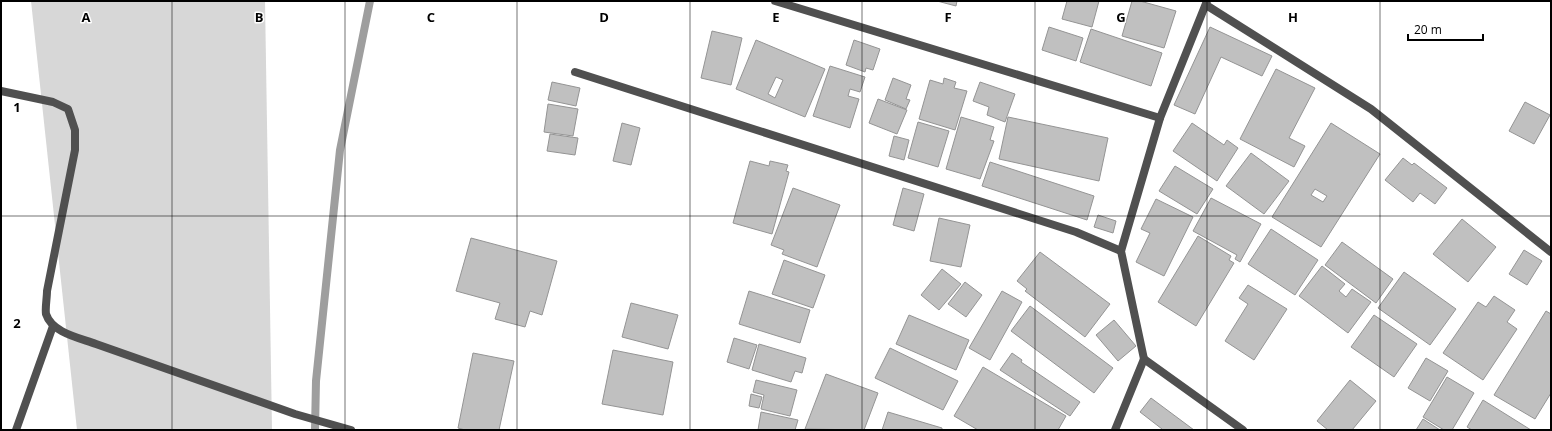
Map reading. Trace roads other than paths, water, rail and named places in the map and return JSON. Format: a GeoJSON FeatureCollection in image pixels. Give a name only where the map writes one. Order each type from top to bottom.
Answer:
{"type":"FeatureCollection","features":[{"type":"Feature","properties":{"kind":"street"},"geometry":{"type":"LineString","coordinates":[[775,1],[1160,118]]}},
{"type":"Feature","properties":{"kind":"street"},"geometry":{"type":"LineString","coordinates":[[1115,430],[1144,358],[1122,251],[1160,118],[1206,3],[1372,109],[1551,252]]}},
{"type":"Feature","properties":{"kind":"street"},"geometry":{"type":"LineString","coordinates":[[575,72],[1076,232],[1122,251]]}},
{"type":"Feature","properties":{"kind":"street"},"geometry":{"type":"LineString","coordinates":[[1,91],[53,102],[68,109],[75,130],[75,150],[47,292],[46,313],[53,326],[68,334],[295,414],[351,430]]}},
{"type":"Feature","properties":{"kind":"street"},"geometry":{"type":"LineString","coordinates":[[16,430],[53,326]]}},
{"type":"Feature","properties":{"kind":"street"},"geometry":{"type":"LineString","coordinates":[[1144,358],[1243,430]]}},
{"type":"Feature","properties":{"kind":"waterway"},"geometry":{"type":"LineString","coordinates":[[315,430],[316,381],[340,150],[370,1]]}}]}
